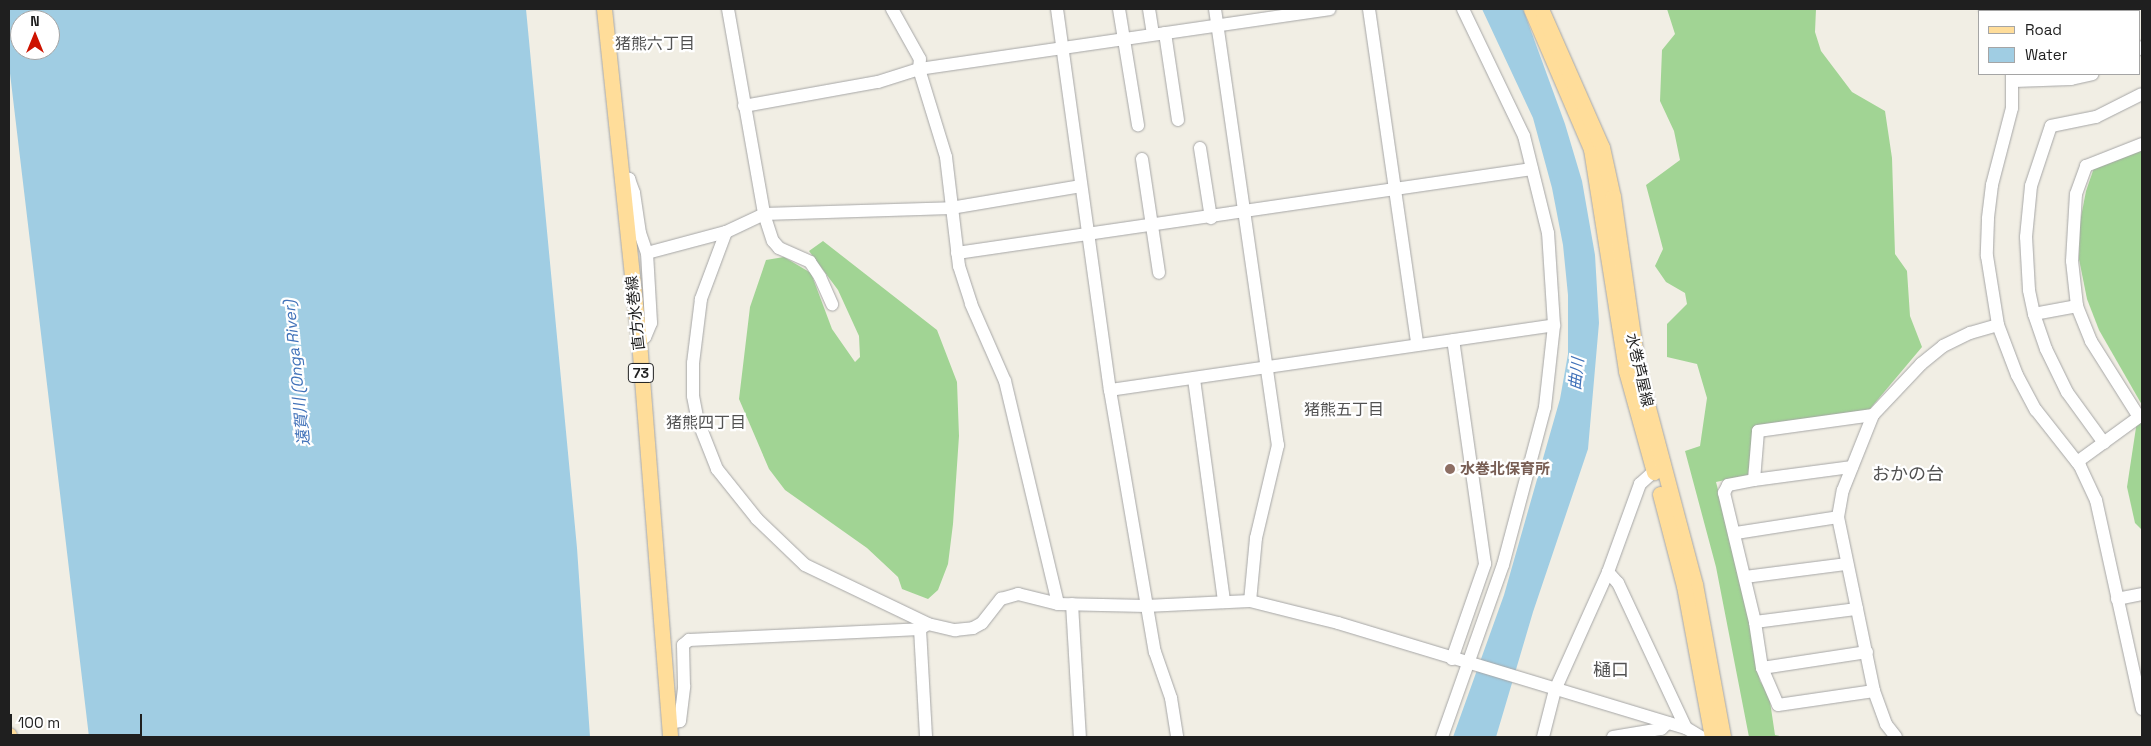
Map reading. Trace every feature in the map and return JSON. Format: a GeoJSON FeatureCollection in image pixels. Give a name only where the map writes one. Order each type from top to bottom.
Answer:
{"type":"FeatureCollection","features":[{"type":"Feature","properties":{"kind":"main road","name":"直方水巻線"},"geometry":{"type":"LineString","coordinates":[[604,9],[638,341],[669,730]]}},
{"type":"Feature","properties":{"kind":"main road","name":"水巻芦屋線"},"geometry":{"type":"LineString","coordinates":[[1531,9],[1591,148],[1626,371],[1695,584],[1722,737]]}},
{"type":"Feature","properties":{"kind":"main road","name":"水巻芦屋線"},"geometry":{"type":"LineString","coordinates":[[1541,9],[1602,147],[1613,197],[1638,370],[1684,586],[1712,737]]}},
{"type":"Feature","properties":{"kind":"street"},"geometry":{"type":"LineString","coordinates":[[728,9],[764,214],[773,241],[779,248],[810,262],[832,304]]}},
{"type":"Feature","properties":{"kind":"street"},"geometry":{"type":"LineString","coordinates":[[892,9],[920,59],[919,69],[946,157],[958,253],[971,304],[995,354],[1007,389],[1058,604]]}},
{"type":"Feature","properties":{"kind":"street"},"geometry":{"type":"LineString","coordinates":[[1058,9],[1110,390],[1146,606],[1155,652],[1171,698],[1177,737]]}},
{"type":"Feature","properties":{"kind":"street"},"geometry":{"type":"LineString","coordinates":[[1119,9],[1138,125]]}},
{"type":"Feature","properties":{"kind":"street"},"geometry":{"type":"LineString","coordinates":[[1149,9],[1159,34],[1178,120]]}},
{"type":"Feature","properties":{"kind":"street"},"geometry":{"type":"LineString","coordinates":[[1215,9],[1278,445],[1256,538],[1250,601]]}},
{"type":"Feature","properties":{"kind":"street"},"geometry":{"type":"LineString","coordinates":[[744,106],[878,82],[919,69],[1330,9]]}},
{"type":"Feature","properties":{"kind":"street"},"geometry":{"type":"LineString","coordinates":[[1369,9],[1417,344]]}},
{"type":"Feature","properties":{"kind":"street"},"geometry":{"type":"LineString","coordinates":[[1442,737],[1503,565],[1545,407],[1554,325],[1548,233],[1524,136],[1463,9]]}},
{"type":"Feature","properties":{"kind":"street"},"geometry":{"type":"LineString","coordinates":[[2088,75],[2071,79],[2013,77],[2012,108],[1992,185],[1988,219],[1987,256],[1998,326],[2017,376],[2036,410],[2076,462],[2096,500],[2116,600],[2142,709]]}},
{"type":"Feature","properties":{"kind":"street"},"geometry":{"type":"LineString","coordinates":[[2104,443],[2068,392],[2046,350],[2034,314],[2029,290],[2026,237],[2031,186],[2050,126],[2096,116],[2142,94]]}},
{"type":"Feature","properties":{"kind":"street"},"geometry":{"type":"LineString","coordinates":[[2076,462],[2139,417],[2109,373],[2077,306],[2072,261],[2072,226],[2076,194],[2086,166],[2142,144]]}},
{"type":"Feature","properties":{"kind":"street"},"geometry":{"type":"LineString","coordinates":[[1200,148],[1211,218]]}},
{"type":"Feature","properties":{"kind":"street"},"geometry":{"type":"LineString","coordinates":[[1142,159],[1159,273]]}},
{"type":"Feature","properties":{"kind":"street"},"geometry":{"type":"LineString","coordinates":[[958,253],[1211,218],[1532,169]]}},
{"type":"Feature","properties":{"kind":"street"},"geometry":{"type":"LineString","coordinates":[[621,176],[629,179],[634,193],[640,233],[648,254],[650,323],[646,337],[638,341]]}},
{"type":"Feature","properties":{"kind":"street"},"geometry":{"type":"LineString","coordinates":[[648,254],[726,232],[764,214],[951,208],[1081,186]]}},
{"type":"Feature","properties":{"kind":"street"},"geometry":{"type":"LineString","coordinates":[[726,232],[701,299],[693,363],[693,396],[698,421],[717,469],[757,519],[805,565],[924,626]]}},
{"type":"Feature","properties":{"kind":"street"},"geometry":{"type":"LineString","coordinates":[[2034,314],[2077,306]]}},
{"type":"Feature","properties":{"kind":"street"},"geometry":{"type":"LineString","coordinates":[[1110,390],[1554,325]]}},
{"type":"Feature","properties":{"kind":"street"},"geometry":{"type":"LineString","coordinates":[[1896,737],[1886,724],[1874,691],[1838,517],[1852,467],[1873,415],[1921,364],[1943,346],[1970,333],[1998,326]]}},
{"type":"Feature","properties":{"kind":"street"},"geometry":{"type":"LineString","coordinates":[[1452,659],[1485,564],[1453,340]]}},
{"type":"Feature","properties":{"kind":"street"},"geometry":{"type":"LineString","coordinates":[[1194,379],[1224,602]]}},
{"type":"Feature","properties":{"kind":"street"},"geometry":{"type":"LineString","coordinates":[[1754,480],[1758,431],[1873,415]]}},
{"type":"Feature","properties":{"kind":"street"},"geometry":{"type":"LineString","coordinates":[[1544,737],[1555,690],[1608,572],[1640,484],[1658,467]]}},
{"type":"Feature","properties":{"kind":"street"},"geometry":{"type":"LineString","coordinates":[[1852,467],[1728,485],[1724,493],[1736,533],[1756,622],[1762,668],[1778,705],[1874,691]]}},
{"type":"Feature","properties":{"kind":"street"},"geometry":{"type":"LineString","coordinates":[[1736,533],[1838,517]]}},
{"type":"Feature","properties":{"kind":"street"},"geometry":{"type":"LineString","coordinates":[[1745,577],[1847,564]]}},
{"type":"Feature","properties":{"kind":"street"},"geometry":{"type":"LineString","coordinates":[[1608,572],[1618,583],[1686,728]]}},
{"type":"Feature","properties":{"kind":"street"},"geometry":{"type":"LineString","coordinates":[[669,730],[680,721],[684,686],[683,645],[689,640],[924,626],[955,630],[973,628],[982,623],[1001,599],[1018,594],[1058,604],[1146,606],[1250,601],[1338,623],[1519,680],[1686,728],[1700,737]]}},
{"type":"Feature","properties":{"kind":"street"},"geometry":{"type":"LineString","coordinates":[[2116,600],[2142,594]]}},
{"type":"Feature","properties":{"kind":"street"},"geometry":{"type":"LineString","coordinates":[[1072,604],[1080,737]]}},
{"type":"Feature","properties":{"kind":"street"},"geometry":{"type":"LineString","coordinates":[[1756,622],[1857,609]]}},
{"type":"Feature","properties":{"kind":"street"},"geometry":{"type":"LineString","coordinates":[[924,626],[926,737]]}},
{"type":"Feature","properties":{"kind":"street"},"geometry":{"type":"LineString","coordinates":[[1762,668],[1867,652]]}},
{"type":"Feature","properties":{"kind":"street"},"geometry":{"type":"LineString","coordinates":[[1613,737],[1661,729],[1668,723]]}},
{"type":"Feature","properties":{"kind":"green space"},"geometry":{"type":"Polygon","coordinates":[[[1667,9],[1816,9],[1815,32],[1821,51],[1852,92],[1885,111],[1892,158],[1895,254],[1907,271],[1910,316],[1922,347],[1869,410],[1754,426],[1748,475],[1716,482],[1742,582],[1760,681],[1769,695],[1775,735],[1784,737],[1749,737],[1716,567],[1685,451],[1700,446],[1707,398],[1697,364],[1667,357],[1667,324],[1687,304],[1685,293],[1666,282],[1655,266],[1663,249],[1646,185],[1680,160],[1674,131],[1660,101],[1662,50],[1675,34],[1667,9]]]}},
{"type":"Feature","properties":{"kind":"green space"},"geometry":{"type":"Polygon","coordinates":[[[2142,149],[2142,405],[2099,330],[2087,299],[2079,259],[2080,222],[2086,191],[2095,165],[2142,149]]]}},
{"type":"Feature","properties":{"kind":"green space"},"geometry":{"type":"Polygon","coordinates":[[[823,241],[937,330],[957,382],[959,436],[953,524],[948,564],[938,590],[928,599],[902,589],[898,577],[867,548],[785,490],[769,469],[739,399],[750,307],[766,260],[784,257],[811,273],[832,329],[855,362],[860,357],[859,336],[838,290],[809,251],[823,241]]]}},
{"type":"Feature","properties":{"kind":"green space"},"geometry":{"type":"Polygon","coordinates":[[[2142,417],[2142,530],[2135,523],[2127,487],[2137,421],[2142,417]]]}},
{"type":"Feature","properties":{"kind":"water","name":"遠賀川 (Onga River)"},"geometry":{"type":"Polygon","coordinates":[[[9,9],[526,9],[577,548],[590,737],[89,737],[9,65],[9,9]]]}},
{"type":"Feature","properties":{"kind":"water","name":"曲川"},"geometry":{"type":"Polygon","coordinates":[[[1482,9],[1523,9],[1565,124],[1582,181],[1595,255],[1599,323],[1588,449],[1533,612],[1496,737],[1453,737],[1504,595],[1560,399],[1568,354],[1568,295],[1563,245],[1552,188],[1533,118],[1482,9]]]}},
{"type":"Feature","properties":{"kind":"place","name":"水巻北保育所"},"geometry":{"type":"Point","coordinates":[1450,469]}},
{"type":"Feature","properties":{"kind":"district","name":"猪熊六丁目"},"geometry":{"type":"Point","coordinates":[655,44]}},
{"type":"Feature","properties":{"kind":"district","name":"猪熊五丁目"},"geometry":{"type":"Point","coordinates":[1344,410]}},
{"type":"Feature","properties":{"kind":"district","name":"猪熊四丁目"},"geometry":{"type":"Point","coordinates":[706,423]}},
{"type":"Feature","properties":{"kind":"district","name":"おかの台"},"geometry":{"type":"Point","coordinates":[1908,474]}},
{"type":"Feature","properties":{"kind":"district","name":"樋口"},"geometry":{"type":"Point","coordinates":[1611,670]}}]}
